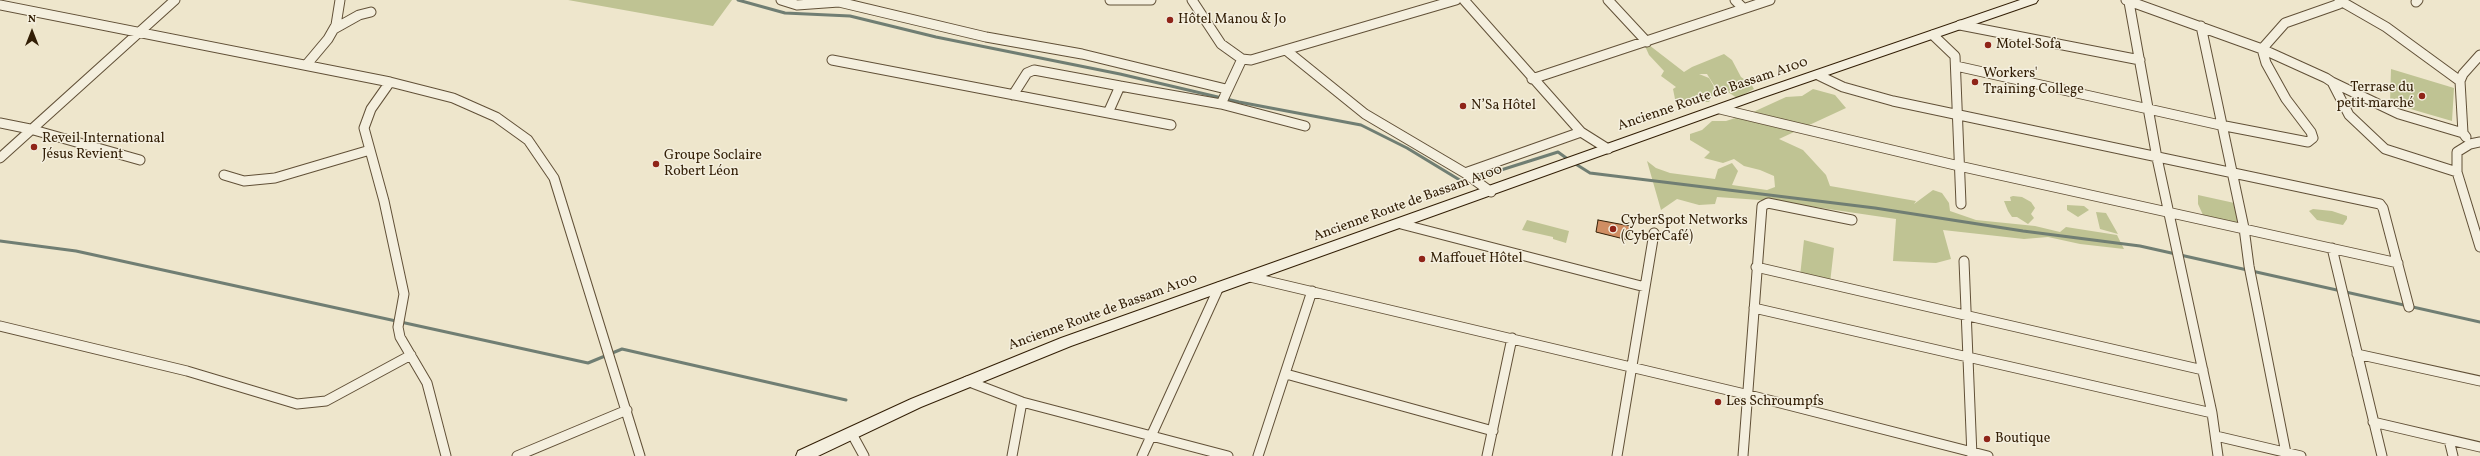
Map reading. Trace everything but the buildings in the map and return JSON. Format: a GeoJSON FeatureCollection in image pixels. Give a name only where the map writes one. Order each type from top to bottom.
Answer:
{"type":"FeatureCollection","features":[{"type":"Feature","properties":{"kind":"main road","name":"Ancienne Route de Bassam A100"},"geometry":{"type":"LineString","coordinates":[[803,456],[967,381],[1066,342],[1219,287],[1250,278],[1720,109],[2032,0]]}},
{"type":"Feature","properties":{"kind":"street"},"geometry":{"type":"LineString","coordinates":[[0,158],[30,129],[175,0]]}},
{"type":"Feature","properties":{"kind":"street"},"geometry":{"type":"LineString","coordinates":[[307,64],[328,39],[334,29],[340,0]]}},
{"type":"Feature","properties":{"kind":"street"},"geometry":{"type":"LineString","coordinates":[[781,0],[797,5],[839,2],[986,37],[1082,54],[1226,89]]}},
{"type":"Feature","properties":{"kind":"street"},"geometry":{"type":"LineString","coordinates":[[1110,0],[1151,0]]}},
{"type":"Feature","properties":{"kind":"street"},"geometry":{"type":"LineString","coordinates":[[1192,0],[1221,44],[1242,59],[1252,60],[1287,51],[1456,0]]}},
{"type":"Feature","properties":{"kind":"street"},"geometry":{"type":"LineString","coordinates":[[1464,0],[1532,79],[1581,132],[1608,149]]}},
{"type":"Feature","properties":{"kind":"street"},"geometry":{"type":"LineString","coordinates":[[1608,0],[1647,42]]}},
{"type":"Feature","properties":{"kind":"street"},"geometry":{"type":"LineString","coordinates":[[1735,0],[1743,8]]}},
{"type":"Feature","properties":{"kind":"street"},"geometry":{"type":"LineString","coordinates":[[1532,79],[1770,0]]}},
{"type":"Feature","properties":{"kind":"street"},"geometry":{"type":"LineString","coordinates":[[2127,1],[2201,26],[2262,49],[2399,114],[2463,133]]}},
{"type":"Feature","properties":{"kind":"street"},"geometry":{"type":"LineString","coordinates":[[2127,1],[2140,60],[2157,158],[2212,413],[2218,456]]}},
{"type":"Feature","properties":{"kind":"street"},"geometry":{"type":"LineString","coordinates":[[2262,49],[2285,23],[2339,4],[2339,1],[2386,27],[2460,80]]}},
{"type":"Feature","properties":{"kind":"street"},"geometry":{"type":"LineString","coordinates":[[0,6],[138,34],[307,64],[390,82],[454,98],[496,117],[528,140],[542,158],[554,178],[640,456]]}},
{"type":"Feature","properties":{"kind":"street"},"geometry":{"type":"LineString","coordinates":[[334,29],[359,15],[371,12]]}},
{"type":"Feature","properties":{"kind":"street"},"geometry":{"type":"LineString","coordinates":[[1960,25],[2140,60]]}},
{"type":"Feature","properties":{"kind":"street"},"geometry":{"type":"LineString","coordinates":[[2201,26],[2220,125],[2244,228],[2249,266],[2286,453]]}},
{"type":"Feature","properties":{"kind":"street"},"geometry":{"type":"LineString","coordinates":[[1933,35],[1951,50],[1956,66],[1961,204]]}},
{"type":"Feature","properties":{"kind":"street"},"geometry":{"type":"LineString","coordinates":[[1956,66],[2220,125],[2308,142],[2313,138],[2311,132],[2276,82],[2262,49]]}},
{"type":"Feature","properties":{"kind":"street"},"geometry":{"type":"LineString","coordinates":[[1287,51],[1338,94],[1365,114],[1466,173],[1491,192]]}},
{"type":"Feature","properties":{"kind":"street"},"geometry":{"type":"LineString","coordinates":[[2470,144],[2463,133],[2460,80],[2463,74],[2480,55]]}},
{"type":"Feature","properties":{"kind":"street"},"geometry":{"type":"LineString","coordinates":[[1221,104],[1226,89],[1242,59]]}},
{"type":"Feature","properties":{"kind":"street"},"geometry":{"type":"LineString","coordinates":[[832,60],[1171,125]]}},
{"type":"Feature","properties":{"kind":"street"},"geometry":{"type":"LineString","coordinates":[[1013,95],[1027,73],[1034,70],[1221,104],[1305,126]]}},
{"type":"Feature","properties":{"kind":"street"},"geometry":{"type":"LineString","coordinates":[[1818,75],[1862,93],[1957,115],[2231,174],[2380,204],[2383,208],[2409,307]]}},
{"type":"Feature","properties":{"kind":"street"},"geometry":{"type":"LineString","coordinates":[[390,82],[380,94],[366,119],[364,128],[384,201],[404,294],[398,327],[400,337],[427,383],[446,456]]}},
{"type":"Feature","properties":{"kind":"street"},"geometry":{"type":"LineString","coordinates":[[2332,82],[2350,115],[2385,149],[2402,156],[2457,172]]}},
{"type":"Feature","properties":{"kind":"street"},"geometry":{"type":"LineString","coordinates":[[1108,113],[1120,86]]}},
{"type":"Feature","properties":{"kind":"street"},"geometry":{"type":"LineString","coordinates":[[1720,109],[1768,122],[1959,166],[2169,211],[2398,263]]}},
{"type":"Feature","properties":{"kind":"street"},"geometry":{"type":"LineString","coordinates":[[0,122],[140,160]]}},
{"type":"Feature","properties":{"kind":"street"},"geometry":{"type":"LineString","coordinates":[[1466,173],[1581,132]]}},
{"type":"Feature","properties":{"kind":"street"},"geometry":{"type":"LineString","coordinates":[[2480,142],[2470,144],[2457,152],[2457,172],[2480,247]]}},
{"type":"Feature","properties":{"kind":"street"},"geometry":{"type":"LineString","coordinates":[[224,175],[244,180],[275,178],[370,150]]}},
{"type":"Feature","properties":{"kind":"street"},"geometry":{"type":"LineString","coordinates":[[1743,456],[1756,267],[1764,204],[1852,220]]}},
{"type":"Feature","properties":{"kind":"street"},"geometry":{"type":"LineString","coordinates":[[1401,224],[1645,287]]}},
{"type":"Feature","properties":{"kind":"street"},"geometry":{"type":"LineString","coordinates":[[1617,456],[1654,233]]}},
{"type":"Feature","properties":{"kind":"street"},"geometry":{"type":"LineString","coordinates":[[2332,248],[2382,456]]}},
{"type":"Feature","properties":{"kind":"street"},"geometry":{"type":"LineString","coordinates":[[1964,261],[1965,316],[1972,454]]}},
{"type":"Feature","properties":{"kind":"street"},"geometry":{"type":"LineString","coordinates":[[1756,267],[2203,370]]}},
{"type":"Feature","properties":{"kind":"street"},"geometry":{"type":"LineString","coordinates":[[1250,278],[1512,338],[1748,395],[1972,454],[1988,456]]}},
{"type":"Feature","properties":{"kind":"street"},"geometry":{"type":"LineString","coordinates":[[1142,456],[1219,287]]}},
{"type":"Feature","properties":{"kind":"street"},"geometry":{"type":"LineString","coordinates":[[1258,456],[1312,291]]}},
{"type":"Feature","properties":{"kind":"street"},"geometry":{"type":"LineString","coordinates":[[1754,308],[2212,413]]}},
{"type":"Feature","properties":{"kind":"street"},"geometry":{"type":"LineString","coordinates":[[0,326],[56,341],[187,371],[297,404],[326,401],[411,356]]}},
{"type":"Feature","properties":{"kind":"street"},"geometry":{"type":"LineString","coordinates":[[1487,456],[1512,338]]}},
{"type":"Feature","properties":{"kind":"street"},"geometry":{"type":"LineString","coordinates":[[2357,354],[2480,381]]}},
{"type":"Feature","properties":{"kind":"street"},"geometry":{"type":"LineString","coordinates":[[1286,374],[1493,431]]}},
{"type":"Feature","properties":{"kind":"street"},"geometry":{"type":"LineString","coordinates":[[967,381],[1022,402],[1151,434],[1228,456]]}},
{"type":"Feature","properties":{"kind":"street"},"geometry":{"type":"LineString","coordinates":[[1012,456],[1022,402]]}},
{"type":"Feature","properties":{"kind":"street"},"geometry":{"type":"LineString","coordinates":[[517,456],[627,410]]}},
{"type":"Feature","properties":{"kind":"street"},"geometry":{"type":"LineString","coordinates":[[2373,422],[2480,447]]}},
{"type":"Feature","properties":{"kind":"street"},"geometry":{"type":"LineString","coordinates":[[852,434],[864,456]]}},
{"type":"Feature","properties":{"kind":"street"},"geometry":{"type":"LineString","coordinates":[[2216,436],[2301,456]]}},
{"type":"Feature","properties":{"kind":"street"},"geometry":{"type":"LineString","coordinates":[[2449,440],[2453,456]]}},
{"type":"Feature","properties":{"kind":"green space"},"geometry":{"type":"Polygon","coordinates":[[[568,0],[732,0],[713,26],[568,0]]]}},
{"type":"Feature","properties":{"kind":"green space"},"geometry":{"type":"Polygon","coordinates":[[[1649,45],[1684,72],[1692,67],[1724,54],[1732,60],[1741,77],[1751,84],[1754,89],[1737,98],[1725,90],[1720,95],[1707,74],[1699,74],[1709,78],[1716,90],[1709,102],[1685,102],[1675,99],[1673,89],[1676,87],[1661,76],[1664,71],[1649,55],[1645,46],[1649,45]]]}},
{"type":"Feature","properties":{"kind":"green space","name":"Terrase du petit marché"},"geometry":{"type":"Polygon","coordinates":[[[2391,69],[2454,88],[2452,121],[2390,103],[2391,69]]]}},
{"type":"Feature","properties":{"kind":"green space"},"geometry":{"type":"Polygon","coordinates":[[[1813,89],[1835,95],[1846,108],[1779,139],[1803,150],[1826,175],[1830,186],[1916,201],[1914,204],[1933,190],[1942,193],[1949,203],[1950,211],[1976,220],[2035,226],[2060,232],[2066,227],[2117,235],[2124,249],[2080,244],[2048,237],[2024,239],[1943,230],[1951,259],[1936,263],[1893,261],[1896,219],[1774,201],[1717,197],[1715,204],[1699,205],[1677,199],[1661,210],[1647,161],[1656,168],[1670,173],[1715,179],[1718,169],[1732,163],[1738,171],[1732,185],[1767,190],[1775,187],[1774,176],[1760,170],[1744,166],[1734,159],[1723,163],[1704,158],[1710,152],[1690,140],[1690,134],[1702,130],[1712,121],[1726,121],[1751,113],[1786,97],[1802,96],[1813,89]]]}},
{"type":"Feature","properties":{"kind":"green space"},"geometry":{"type":"Polygon","coordinates":[[[2198,195],[2239,204],[2241,224],[2203,215],[2198,204],[2198,195]]]}},
{"type":"Feature","properties":{"kind":"green space"},"geometry":{"type":"Polygon","coordinates":[[[2010,197],[2022,197],[2031,202],[2035,208],[2031,214],[2034,218],[2028,224],[2017,217],[2012,217],[2008,211],[2004,201],[2011,201],[2010,197]]]}},
{"type":"Feature","properties":{"kind":"green space"},"geometry":{"type":"Polygon","coordinates":[[[2067,205],[2084,206],[2089,210],[2078,217],[2067,210],[2067,205]]]}},
{"type":"Feature","properties":{"kind":"green space"},"geometry":{"type":"Polygon","coordinates":[[[2313,209],[2332,211],[2347,216],[2347,219],[2343,225],[2317,220],[2309,211],[2313,209]]]}},
{"type":"Feature","properties":{"kind":"green space"},"geometry":{"type":"Polygon","coordinates":[[[2096,212],[2106,213],[2118,234],[2100,229],[2096,212]]]}},
{"type":"Feature","properties":{"kind":"green space"},"geometry":{"type":"Polygon","coordinates":[[[1527,220],[1569,231],[1566,243],[1553,239],[1553,237],[1522,230],[1527,220]]]}},
{"type":"Feature","properties":{"kind":"green space"},"geometry":{"type":"Polygon","coordinates":[[[1804,240],[1834,248],[1830,283],[1800,276],[1804,240]]]}},
{"type":"Feature","properties":{"kind":"waterway"},"geometry":{"type":"LineString","coordinates":[[738,0],[785,13],[850,16],[936,37],[1120,74],[1239,102],[1361,125],[1407,148],[1463,182],[1558,152],[1569,160]]}},
{"type":"Feature","properties":{"kind":"waterway"},"geometry":{"type":"LineString","coordinates":[[1574,163],[1590,173],[1875,208],[2023,231],[2140,246],[2480,322]]}},
{"type":"Feature","properties":{"kind":"waterway"},"geometry":{"type":"LineString","coordinates":[[0,241],[76,251],[588,363],[622,349],[846,400]]}},
{"type":"Feature","properties":{"kind":"place","name":"Hôtel Manou & Jo"},"geometry":{"type":"Point","coordinates":[1170,20]}},
{"type":"Feature","properties":{"kind":"place","name":"Motel Sofa"},"geometry":{"type":"Point","coordinates":[1988,45]}},
{"type":"Feature","properties":{"kind":"place","name":"Workers' Training College"},"geometry":{"type":"Point","coordinates":[1975,82]}},
{"type":"Feature","properties":{"kind":"place","name":"Terrase du petit marché"},"geometry":{"type":"Point","coordinates":[2422,96]}},
{"type":"Feature","properties":{"kind":"place","name":"N’Sa Hôtel"},"geometry":{"type":"Point","coordinates":[1463,106]}},
{"type":"Feature","properties":{"kind":"place","name":"Reveil International Jésus Revient"},"geometry":{"type":"Point","coordinates":[34,147]}},
{"type":"Feature","properties":{"kind":"place","name":"Groupe Soclaire Robert Léon"},"geometry":{"type":"Point","coordinates":[656,164]}},
{"type":"Feature","properties":{"kind":"place","name":"CyberSpot Networks (CyberCafé)"},"geometry":{"type":"Point","coordinates":[1613,229]}},
{"type":"Feature","properties":{"kind":"place","name":"Maffouet Hôtel"},"geometry":{"type":"Point","coordinates":[1422,259]}},
{"type":"Feature","properties":{"kind":"place","name":"Les Schroumpfs"},"geometry":{"type":"Point","coordinates":[1718,402]}},
{"type":"Feature","properties":{"kind":"place","name":"Boutique"},"geometry":{"type":"Point","coordinates":[1987,439]}}]}
